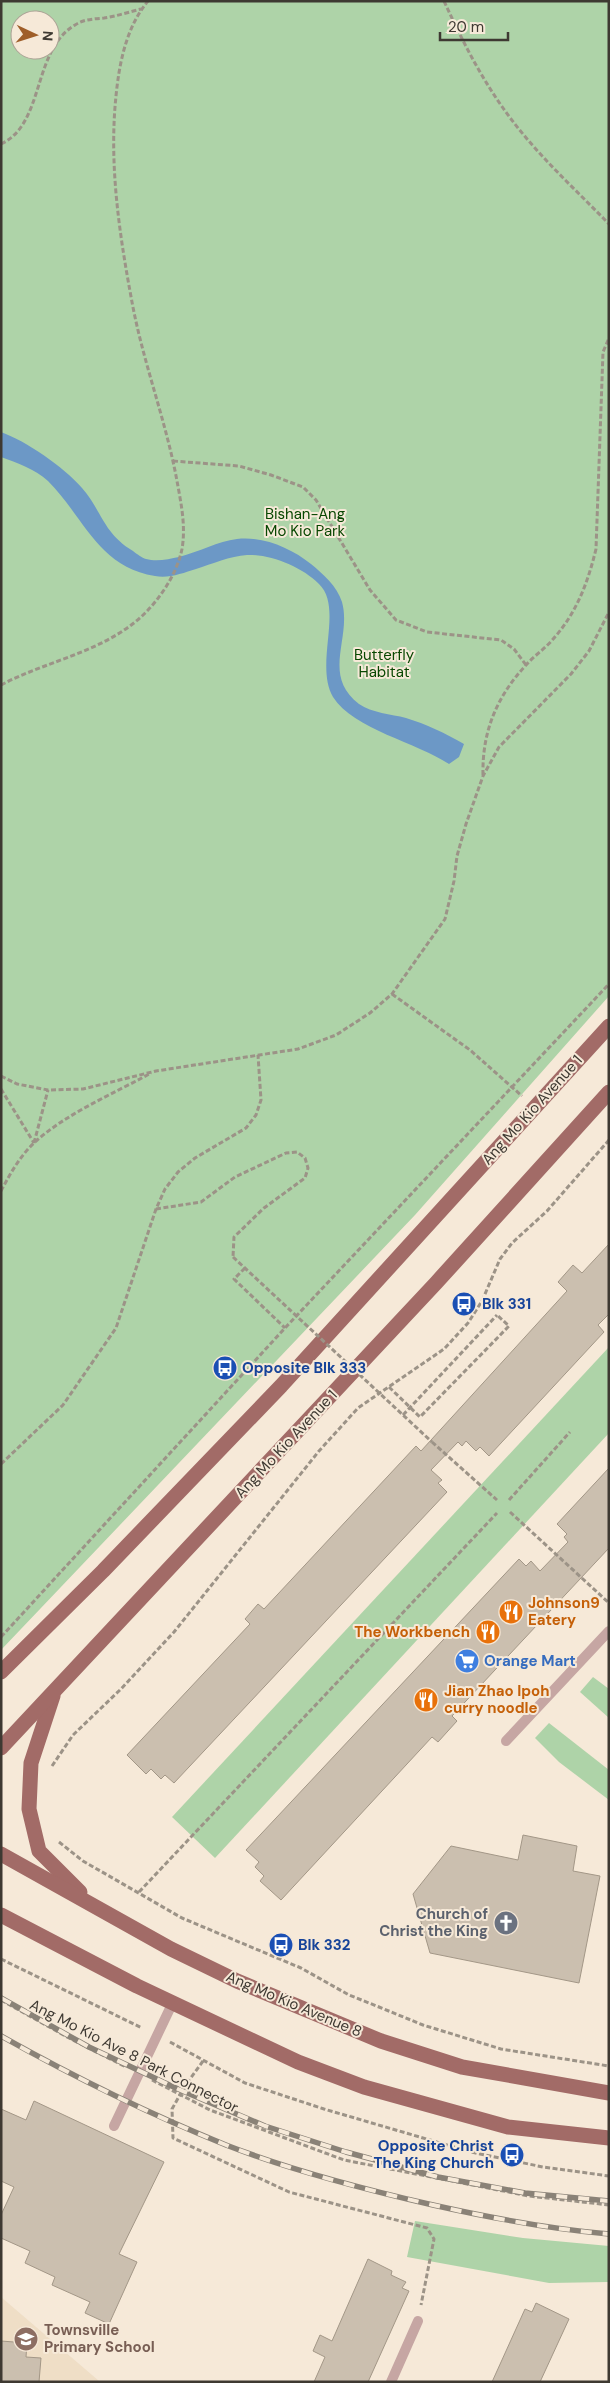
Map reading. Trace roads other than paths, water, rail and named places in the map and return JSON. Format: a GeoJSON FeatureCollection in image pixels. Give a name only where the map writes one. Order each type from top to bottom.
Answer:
{"type":"FeatureCollection","features":[{"type":"Feature","properties":{"kind":"main road","name":"Ang Mo Kio Avenue 1"},"geometry":{"type":"LineString","coordinates":[[1,1672],[103,1571],[281,1386],[609,1026]]}},
{"type":"Feature","properties":{"kind":"main road","name":"Ang Mo Kio Avenue 1"},"geometry":{"type":"LineString","coordinates":[[1,1748],[454,1264],[609,1092]]}},
{"type":"Feature","properties":{"kind":"main road"},"geometry":{"type":"LineString","coordinates":[[54,1692],[31,1763],[29,1808],[40,1851],[93,1905]]}},
{"type":"Feature","properties":{"kind":"main road","name":"Ang Mo Kio Avenue 8"},"geometry":{"type":"LineString","coordinates":[[1,1854],[171,1949],[237,1981],[406,2050],[462,2067],[609,2093]]}},
{"type":"Feature","properties":{"kind":"main road"},"geometry":{"type":"LineString","coordinates":[[1,1915],[137,1986],[298,2062],[364,2088],[508,2127],[609,2138]]}},
{"type":"Feature","properties":{"kind":"lane"},"geometry":{"type":"LineString","coordinates":[[506,1741],[609,1631]]}},
{"type":"Feature","properties":{"kind":"lane"},"geometry":{"type":"LineString","coordinates":[[114,2126],[173,2002]]}},
{"type":"Feature","properties":{"kind":"lane"},"geometry":{"type":"LineString","coordinates":[[391,2382],[418,2321]]}},
{"type":"Feature","properties":{"kind":"water"},"geometry":{"type":"Polygon","coordinates":[[[1,432],[33,448],[55,463],[74,480],[89,497],[115,537],[139,556],[154,560],[171,559],[223,542],[237,539],[257,539],[286,548],[303,558],[329,581],[337,591],[342,602],[344,629],[340,668],[342,681],[348,693],[364,707],[421,723],[464,744],[459,757],[449,764],[436,756],[370,727],[342,708],[333,697],[328,684],[326,669],[329,607],[326,594],[319,584],[304,572],[276,559],[256,555],[221,560],[170,576],[160,577],[136,571],[119,562],[94,539],[48,481],[32,470],[1,457],[1,432]]]}},
{"type":"Feature","properties":{"kind":"railway"},"geometry":{"type":"LineString","coordinates":[[1,1998],[89,2047],[178,2089],[265,2126],[346,2152],[438,2177],[525,2193],[609,2201]]}},
{"type":"Feature","properties":{"kind":"railway"},"geometry":{"type":"LineString","coordinates":[[1,2036],[140,2108],[226,2145],[277,2163],[354,2186],[455,2210],[543,2226],[609,2234]]}},
{"type":"Feature","properties":{"kind":"place","name":"Blk 331"},"geometry":{"type":"Point","coordinates":[464,1304]}},
{"type":"Feature","properties":{"kind":"place","name":"Opposite Blk 333"},"geometry":{"type":"Point","coordinates":[225,1368]}},
{"type":"Feature","properties":{"kind":"place","name":"Johnson9 Eatery"},"geometry":{"type":"Point","coordinates":[511,1612]}},
{"type":"Feature","properties":{"kind":"place","name":"The Workbench"},"geometry":{"type":"Point","coordinates":[488,1632]}},
{"type":"Feature","properties":{"kind":"place","name":"Orange Mart"},"geometry":{"type":"Point","coordinates":[467,1661]}},
{"type":"Feature","properties":{"kind":"place","name":"Jian Zhao Ipoh curry noodle"},"geometry":{"type":"Point","coordinates":[426,1700]}},
{"type":"Feature","properties":{"kind":"place","name":"Church of Christ the King"},"geometry":{"type":"Point","coordinates":[506,1923]}},
{"type":"Feature","properties":{"kind":"place","name":"Blk 332"},"geometry":{"type":"Point","coordinates":[281,1945]}},
{"type":"Feature","properties":{"kind":"place","name":"Opposite Christ The King Church"},"geometry":{"type":"Point","coordinates":[512,2155]}},
{"type":"Feature","properties":{"kind":"place","name":"Townsville Primary School"},"geometry":{"type":"Point","coordinates":[26,2339]}},
{"type":"Feature","properties":{"kind":"park label","name":"Bishan-Ang Mo Kio Park"},"geometry":{"type":"Point","coordinates":[305,522]}},
{"type":"Feature","properties":{"kind":"park label","name":"Butterfly Habitat"},"geometry":{"type":"Point","coordinates":[384,664]}}]}
